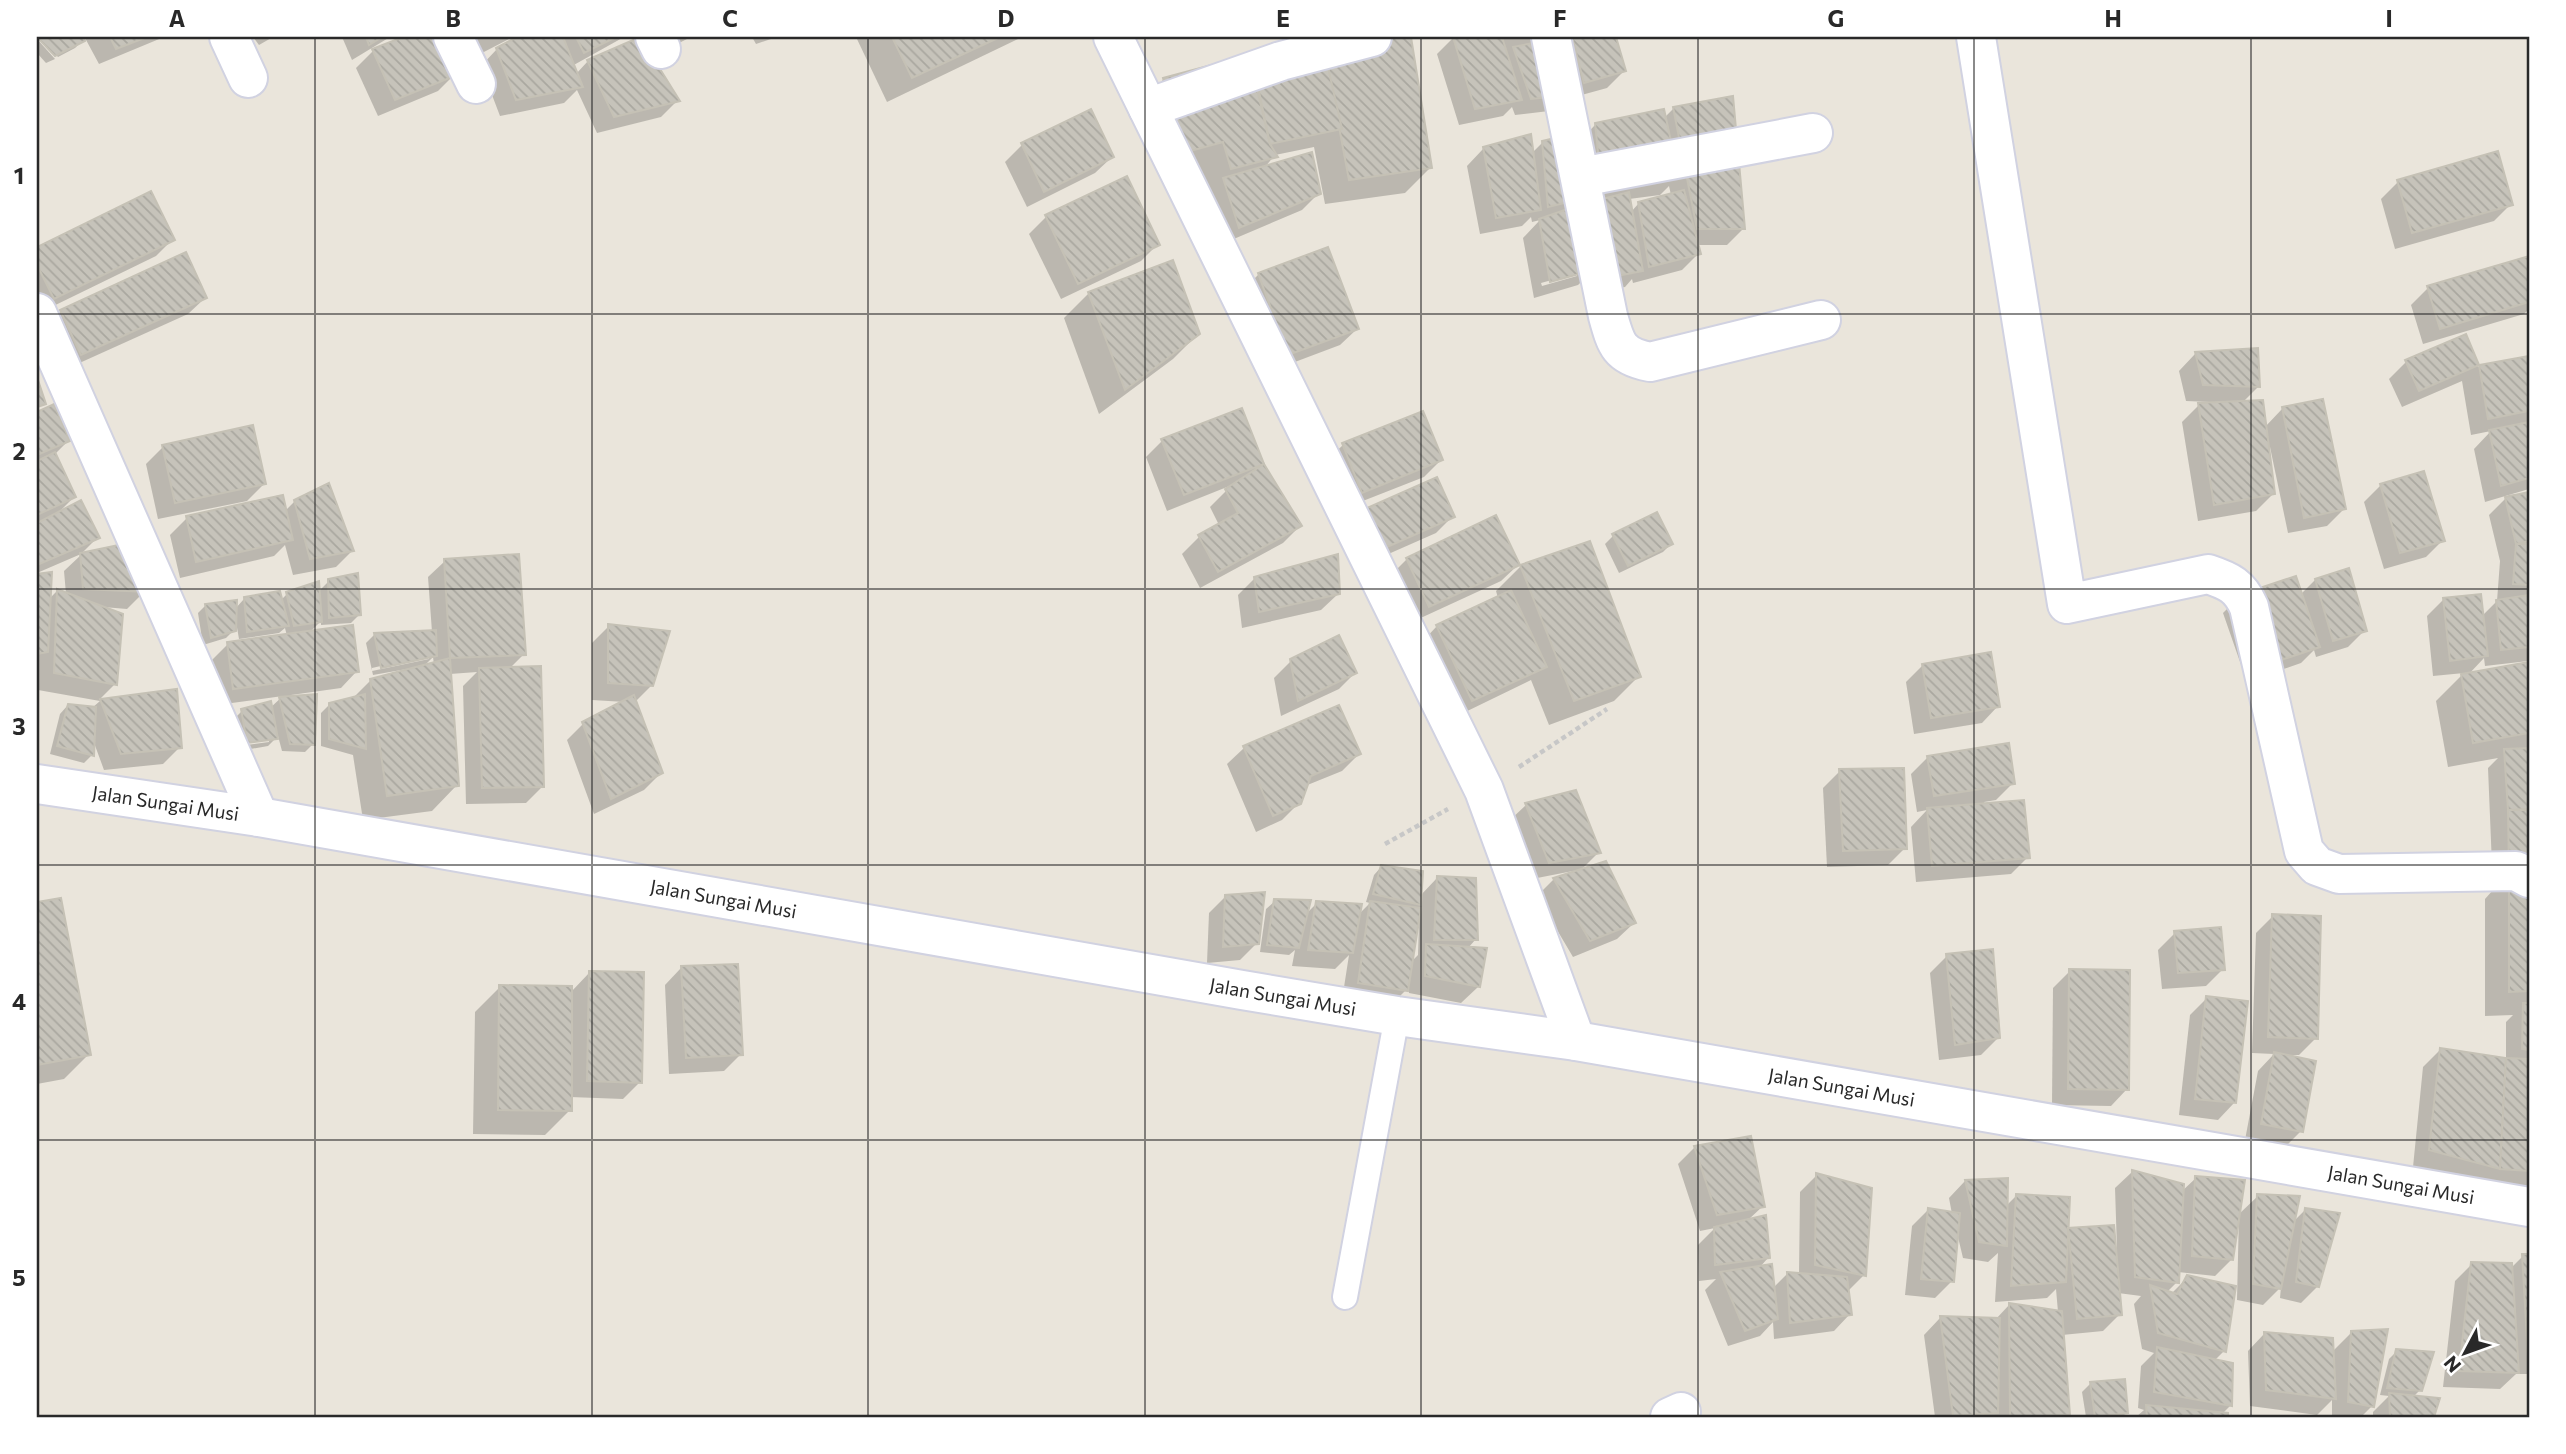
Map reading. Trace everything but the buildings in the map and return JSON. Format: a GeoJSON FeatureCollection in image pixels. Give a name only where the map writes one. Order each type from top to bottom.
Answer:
{"type":"FeatureCollection","features":[{"type":"Feature","properties":{"kind":"street"},"geometry":{"type":"LineString","coordinates":[[229,37],[248,78]]}},
{"type":"Feature","properties":{"kind":"street"},"geometry":{"type":"LineString","coordinates":[[453,37],[476,84]]}},
{"type":"Feature","properties":{"kind":"street"},"geometry":{"type":"LineString","coordinates":[[1114,37],[1484,789],[1548,956],[1576,1041]]}},
{"type":"Feature","properties":{"kind":"street"},"geometry":{"type":"LineString","coordinates":[[1148,108],[1281,61],[1372,37]]}},
{"type":"Feature","properties":{"kind":"street"},"geometry":{"type":"LineString","coordinates":[[1551,37],[1615,340],[1632,359],[1650,362],[1821,320]]}},
{"type":"Feature","properties":{"kind":"street"},"geometry":{"type":"LineString","coordinates":[[1976,37],[2067,604],[2208,574],[2229,580],[2242,591],[2249,607],[2304,851],[2317,866],[2339,874],[2516,871],[2529,877]]}},
{"type":"Feature","properties":{"kind":"street"},"geometry":{"type":"LineString","coordinates":[[1581,177],[1813,133]]}},
{"type":"Feature","properties":{"kind":"street"},"geometry":{"type":"LineString","coordinates":[[37,313],[259,817]]}},
{"type":"Feature","properties":{"kind":"street","name":"Jalan Sungai Musi"},"geometry":{"type":"LineString","coordinates":[[37,783],[259,817],[1397,1016],[1576,1041],[2529,1207]]}},
{"type":"Feature","properties":{"kind":"lane"},"geometry":{"type":"LineString","coordinates":[[1345,1297],[1397,1016]]}}]}
